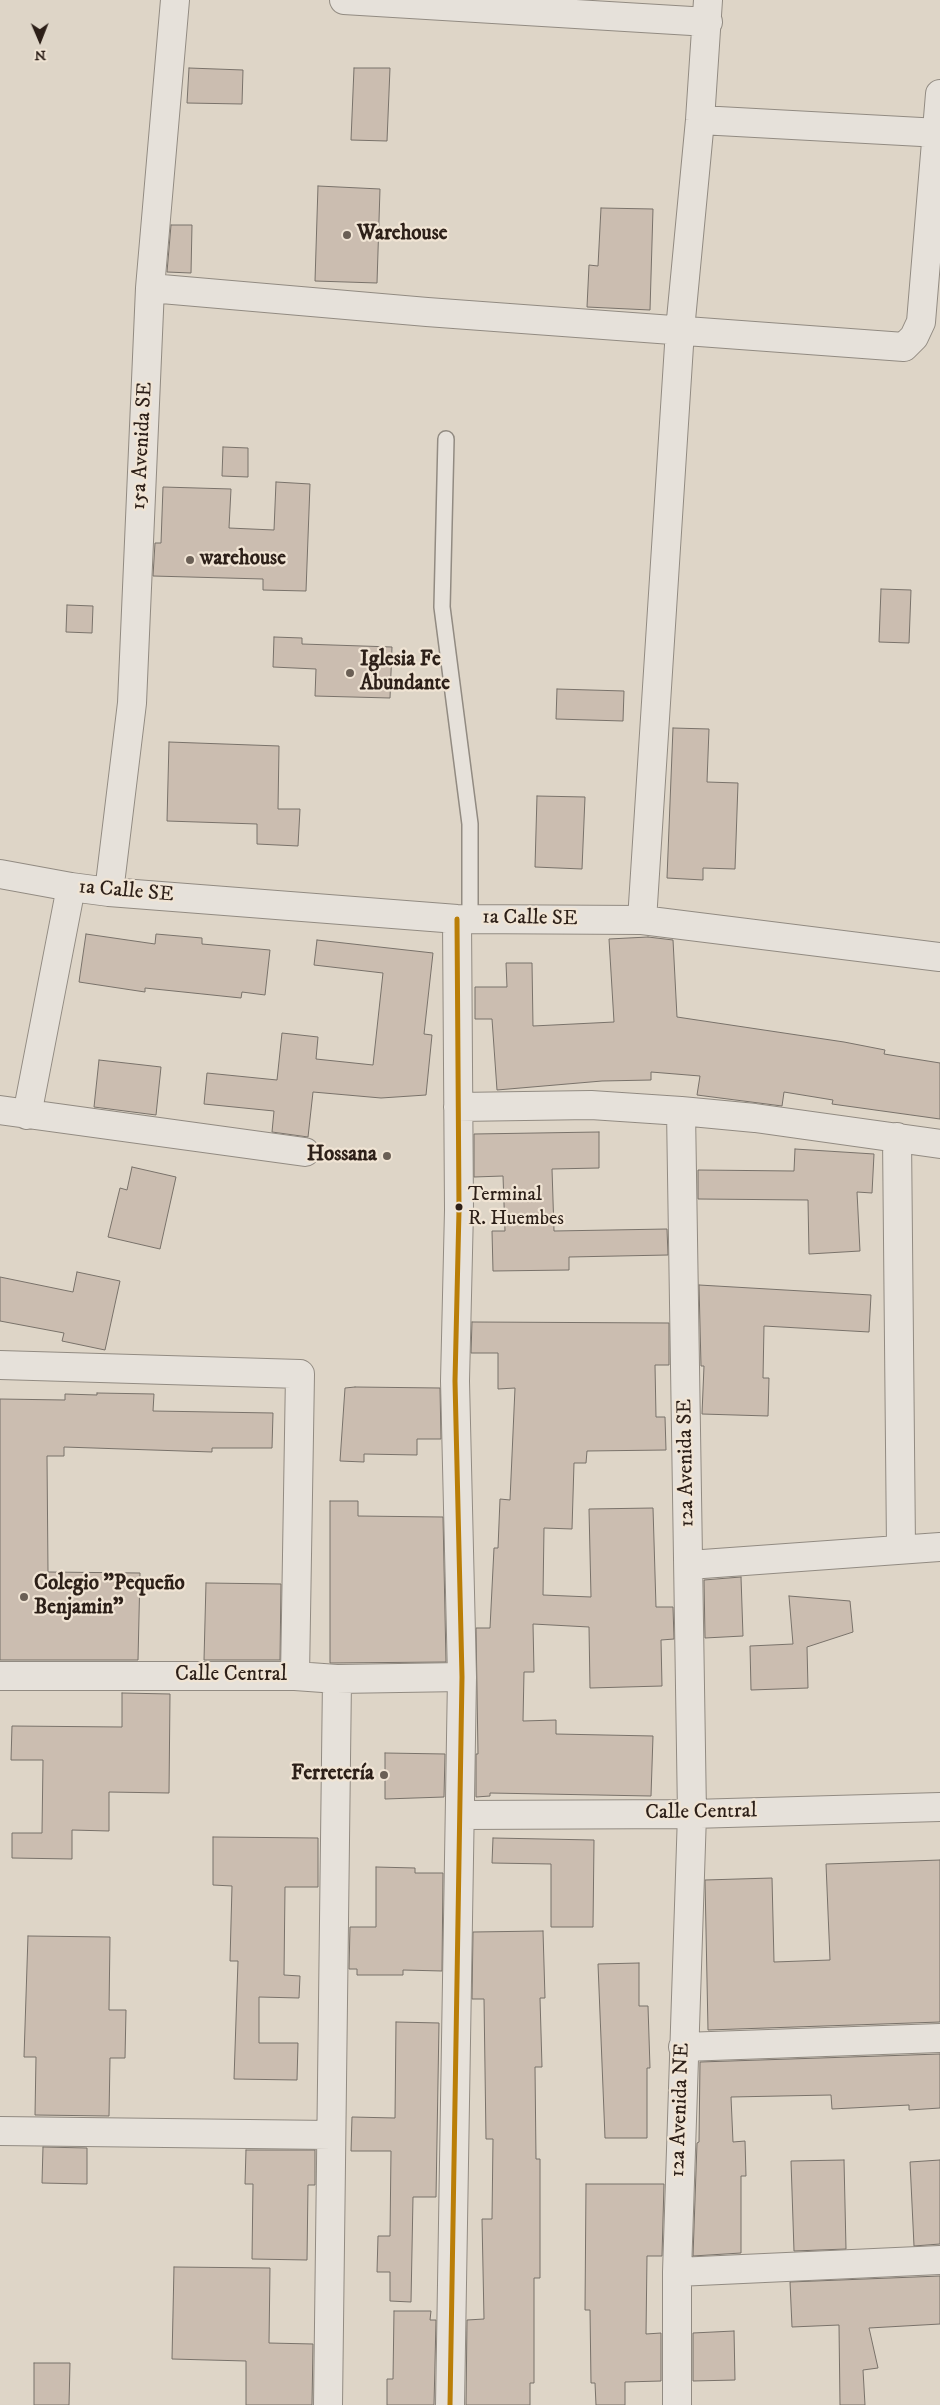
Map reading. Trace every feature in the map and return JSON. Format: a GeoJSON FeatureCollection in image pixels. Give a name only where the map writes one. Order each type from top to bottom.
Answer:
{"type":"FeatureCollection","features":[{"type":"Feature","properties":{"kind":"street","name":"15a Avenida SE"},"geometry":{"type":"LineString","coordinates":[[108,892],[132,703],[150,288],[175,0]]}},
{"type":"Feature","properties":{"kind":"street"},"geometry":{"type":"LineString","coordinates":[[344,0],[708,11],[700,120],[680,330],[642,920]]}},
{"type":"Feature","properties":{"kind":"street"},"geometry":{"type":"LineString","coordinates":[[150,288],[427,312],[904,347],[914,337],[921,322],[940,94]]}},
{"type":"Feature","properties":{"kind":"street"},"geometry":{"type":"LineString","coordinates":[[700,120],[938,132]]}},
{"type":"Feature","properties":{"kind":"street","name":"1a Calle SE"},"geometry":{"type":"LineString","coordinates":[[0,874],[108,892],[464,919],[642,920],[940,958]]}},
{"type":"Feature","properties":{"kind":"street"},"geometry":{"type":"LineString","coordinates":[[27,1114],[71,887]]}},
{"type":"Feature","properties":{"kind":"street"},"geometry":{"type":"LineString","coordinates":[[450,2405],[461,1815],[462,1677],[455,1381],[459,1210],[458,1106],[464,919]]}},
{"type":"Feature","properties":{"kind":"street"},"geometry":{"type":"LineString","coordinates":[[458,1106],[591,1105],[681,1111],[755,1118],[940,1144]]}},
{"type":"Feature","properties":{"kind":"street"},"geometry":{"type":"LineString","coordinates":[[0,1111],[305,1152]]}},
{"type":"Feature","properties":{"kind":"street","name":"12a Avenida SE"},"geometry":{"type":"LineString","coordinates":[[681,1111],[692,1814]]}},
{"type":"Feature","properties":{"kind":"street"},"geometry":{"type":"LineString","coordinates":[[897,1137],[902,1548]]}},
{"type":"Feature","properties":{"kind":"street"},"geometry":{"type":"LineString","coordinates":[[0,1365],[300,1374],[295,1676]]}},
{"type":"Feature","properties":{"kind":"street"},"geometry":{"type":"LineString","coordinates":[[688,1565],[902,1548],[940,1547]]}},
{"type":"Feature","properties":{"kind":"street","name":"Calle Central"},"geometry":{"type":"LineString","coordinates":[[0,1676],[462,1677]]}},
{"type":"Feature","properties":{"kind":"street"},"geometry":{"type":"LineString","coordinates":[[328,2405],[337,1678]]}},
{"type":"Feature","properties":{"kind":"street","name":"Calle Central"},"geometry":{"type":"LineString","coordinates":[[461,1815],[692,1814],[940,1807]]}},
{"type":"Feature","properties":{"kind":"street","name":"12a Avenida NE"},"geometry":{"type":"LineString","coordinates":[[677,2405],[677,2272],[692,1814]]}},
{"type":"Feature","properties":{"kind":"street"},"geometry":{"type":"LineString","coordinates":[[683,2047],[940,2038]]}},
{"type":"Feature","properties":{"kind":"street"},"geometry":{"type":"LineString","coordinates":[[0,2131],[331,2135]]}},
{"type":"Feature","properties":{"kind":"street"},"geometry":{"type":"LineString","coordinates":[[677,2272],[940,2260]]}},
{"type":"Feature","properties":{"kind":"lane"},"geometry":{"type":"LineString","coordinates":[[446,439],[442,607],[470,824],[464,919]]}},
{"type":"Feature","properties":{"kind":"building"},"geometry":{"type":"Polygon","coordinates":[[[189,68],[243,70],[242,104],[187,103],[189,68]]]}},
{"type":"Feature","properties":{"kind":"building"},"geometry":{"type":"Polygon","coordinates":[[[354,68],[390,68],[387,141],[351,140],[354,68]]]}},
{"type":"Feature","properties":{"kind":"building","name":"Warehouse"},"geometry":{"type":"Polygon","coordinates":[[[318,186],[380,189],[377,283],[315,281],[318,186]]]}},
{"type":"Feature","properties":{"kind":"building"},"geometry":{"type":"Polygon","coordinates":[[[601,208],[653,209],[650,310],[587,307],[589,265],[598,266],[601,208]]]}},
{"type":"Feature","properties":{"kind":"building"},"geometry":{"type":"Polygon","coordinates":[[[171,225],[192,225],[191,273],[167,272],[171,225]]]}},
{"type":"Feature","properties":{"kind":"building"},"geometry":{"type":"Polygon","coordinates":[[[223,447],[248,448],[248,477],[222,476],[223,447]]]}},
{"type":"Feature","properties":{"kind":"building"},"geometry":{"type":"Polygon","coordinates":[[[276,482],[310,484],[306,591],[263,590],[263,579],[153,576],[155,543],[161,543],[163,487],[231,489],[229,528],[274,530],[276,482]]]}},
{"type":"Feature","properties":{"kind":"building"},"geometry":{"type":"Polygon","coordinates":[[[881,589],[911,590],[909,643],[879,642],[881,589]]]}},
{"type":"Feature","properties":{"kind":"building"},"geometry":{"type":"Polygon","coordinates":[[[67,605],[93,606],[92,633],[66,632],[67,605]]]}},
{"type":"Feature","properties":{"kind":"building"},"geometry":{"type":"Polygon","coordinates":[[[274,637],[302,638],[302,644],[392,647],[390,698],[315,696],[316,669],[273,667],[274,637]]]}},
{"type":"Feature","properties":{"kind":"building"},"geometry":{"type":"Polygon","coordinates":[[[557,689],[624,691],[623,721],[556,719],[557,689]]]}},
{"type":"Feature","properties":{"kind":"building"},"geometry":{"type":"Polygon","coordinates":[[[673,728],[709,729],[707,782],[738,783],[735,869],[703,868],[703,880],[667,878],[673,728]]]}},
{"type":"Feature","properties":{"kind":"building"},"geometry":{"type":"Polygon","coordinates":[[[169,742],[279,746],[278,809],[300,809],[298,846],[257,844],[257,824],[167,821],[169,742]]]}},
{"type":"Feature","properties":{"kind":"building"},"geometry":{"type":"Polygon","coordinates":[[[537,796],[585,797],[582,869],[535,867],[537,796]]]}},
{"type":"Feature","properties":{"kind":"building"},"geometry":{"type":"Polygon","coordinates":[[[86,934],[155,944],[156,934],[202,938],[202,944],[270,950],[265,995],[242,992],[241,998],[145,988],[145,992],[79,982],[86,934]]]}},
{"type":"Feature","properties":{"kind":"building"},"geometry":{"type":"Polygon","coordinates":[[[648,937],[673,940],[677,1017],[844,1042],[885,1050],[884,1054],[940,1063],[940,1119],[832,1104],[833,1100],[784,1092],[782,1106],[697,1095],[700,1076],[651,1072],[651,1080],[602,1081],[497,1090],[492,1019],[475,1019],[475,987],[507,987],[506,963],[532,963],[533,1026],[614,1022],[609,939],[648,937]]]}},
{"type":"Feature","properties":{"kind":"building"},"geometry":{"type":"Polygon","coordinates":[[[317,940],[433,953],[424,1034],[432,1035],[426,1095],[381,1098],[313,1092],[308,1137],[272,1132],[274,1111],[204,1104],[207,1073],[277,1080],[282,1033],[318,1037],[316,1059],[373,1065],[383,973],[314,965],[317,940]]]}},
{"type":"Feature","properties":{"kind":"building"},"geometry":{"type":"Polygon","coordinates":[[[99,1060],[161,1067],[156,1115],[94,1107],[99,1060]]]}},
{"type":"Feature","properties":{"kind":"building"},"geometry":{"type":"Polygon","coordinates":[[[599,1132],[599,1168],[552,1169],[554,1231],[667,1229],[668,1255],[569,1257],[569,1270],[493,1271],[492,1231],[505,1231],[503,1176],[474,1177],[474,1134],[599,1132]]]}},
{"type":"Feature","properties":{"kind":"building"},"geometry":{"type":"Polygon","coordinates":[[[795,1149],[874,1154],[872,1193],[857,1192],[860,1251],[809,1254],[808,1200],[698,1199],[698,1170],[794,1171],[795,1149]]]}},
{"type":"Feature","properties":{"kind":"building"},"geometry":{"type":"Polygon","coordinates":[[[132,1167],[176,1177],[160,1249],[108,1237],[120,1188],[127,1190],[132,1167]]]}},
{"type":"Feature","properties":{"kind":"building"},"geometry":{"type":"Polygon","coordinates":[[[77,1272],[120,1281],[105,1350],[62,1341],[64,1333],[0,1321],[0,1277],[73,1292],[77,1272]]]}},
{"type":"Feature","properties":{"kind":"building"},"geometry":{"type":"Polygon","coordinates":[[[699,1285],[871,1295],[869,1332],[764,1326],[763,1378],[769,1378],[768,1416],[702,1414],[704,1366],[701,1366],[699,1285]]]}},
{"type":"Feature","properties":{"kind":"building"},"geometry":{"type":"Polygon","coordinates":[[[472,1322],[669,1323],[669,1365],[655,1365],[656,1417],[665,1417],[666,1450],[587,1451],[586,1463],[574,1463],[572,1529],[544,1528],[543,1595],[591,1597],[589,1509],[653,1508],[656,1607],[673,1607],[674,1639],[661,1640],[662,1686],[590,1688],[589,1627],[533,1624],[534,1672],[524,1672],[523,1721],[556,1720],[556,1734],[653,1736],[651,1796],[490,1793],[490,1796],[476,1797],[476,1754],[478,1754],[476,1628],[490,1628],[494,1548],[498,1548],[500,1499],[510,1500],[515,1388],[498,1389],[498,1353],[471,1353],[472,1322]]]}},
{"type":"Feature","properties":{"kind":"building"},"geometry":{"type":"Polygon","coordinates":[[[345,1388],[440,1388],[441,1439],[417,1439],[417,1455],[364,1454],[364,1462],[340,1461],[345,1388]]]}},
{"type":"Feature","properties":{"kind":"building"},"geometry":{"type":"Polygon","coordinates":[[[97,1393],[154,1394],[153,1411],[273,1413],[272,1448],[212,1448],[212,1452],[64,1447],[64,1456],[47,1456],[48,1572],[140,1573],[138,1660],[0,1660],[0,1399],[65,1400],[65,1394],[97,1395],[97,1393]]]}},
{"type":"Feature","properties":{"kind":"building"},"geometry":{"type":"Polygon","coordinates":[[[330,1501],[358,1501],[358,1516],[443,1517],[446,1662],[330,1663],[330,1501]]]}},
{"type":"Feature","properties":{"kind":"building"},"geometry":{"type":"Polygon","coordinates":[[[741,1577],[743,1636],[705,1638],[704,1580],[741,1577]]]}},
{"type":"Feature","properties":{"kind":"building"},"geometry":{"type":"Polygon","coordinates":[[[206,1583],[281,1584],[280,1660],[204,1660],[206,1583]]]}},
{"type":"Feature","properties":{"kind":"building"},"geometry":{"type":"Polygon","coordinates":[[[789,1596],[850,1601],[853,1632],[807,1647],[808,1688],[751,1690],[750,1646],[793,1644],[789,1596]]]}},
{"type":"Feature","properties":{"kind":"building"},"geometry":{"type":"Polygon","coordinates":[[[122,1693],[170,1694],[169,1793],[109,1792],[109,1831],[72,1830],[72,1859],[12,1858],[12,1833],[42,1833],[43,1760],[11,1760],[12,1726],[122,1727],[122,1693]]]}},
{"type":"Feature","properties":{"kind":"building"},"geometry":{"type":"Polygon","coordinates":[[[385,1753],[445,1754],[444,1797],[385,1799],[385,1753]]]}},
{"type":"Feature","properties":{"kind":"building"},"geometry":{"type":"Polygon","coordinates":[[[213,1837],[318,1838],[318,1887],[285,1887],[284,1975],[300,1976],[299,1998],[259,1997],[259,2043],[298,2043],[297,2080],[234,2079],[238,1961],[230,1961],[232,1886],[213,1885],[213,1837]]]}},
{"type":"Feature","properties":{"kind":"building"},"geometry":{"type":"Polygon","coordinates":[[[493,1838],[594,1840],[593,1927],[551,1927],[551,1864],[492,1863],[493,1838]]]}},
{"type":"Feature","properties":{"kind":"building"},"geometry":{"type":"Polygon","coordinates":[[[940,1860],[940,2022],[708,2030],[705,1880],[772,1878],[774,1962],[830,1960],[826,1864],[940,1860]]]}},
{"type":"Feature","properties":{"kind":"building"},"geometry":{"type":"Polygon","coordinates":[[[376,1867],[415,1868],[415,1873],[443,1873],[442,1971],[403,1970],[403,1975],[357,1975],[357,1969],[349,1969],[350,1927],[376,1927],[376,1867]]]}},
{"type":"Feature","properties":{"kind":"building"},"geometry":{"type":"Polygon","coordinates":[[[543,1931],[545,1998],[540,1998],[542,2067],[535,2067],[536,2159],[540,2159],[540,2278],[534,2278],[534,2383],[530,2383],[530,2405],[466,2405],[467,2320],[484,2319],[482,2219],[492,2219],[493,2139],[486,2139],[484,1999],[472,1999],[473,1932],[543,1931]]]}},
{"type":"Feature","properties":{"kind":"building"},"geometry":{"type":"Polygon","coordinates":[[[28,1936],[110,1937],[109,2010],[126,2010],[125,2058],[110,2058],[109,2116],[35,2115],[36,2057],[24,2057],[28,1936]]]}},
{"type":"Feature","properties":{"kind":"building"},"geometry":{"type":"Polygon","coordinates":[[[639,1963],[639,2006],[648,2006],[650,2068],[647,2068],[647,2138],[605,2138],[598,1964],[639,1963]]]}},
{"type":"Feature","properties":{"kind":"building"},"geometry":{"type":"Polygon","coordinates":[[[396,2022],[439,2023],[436,2197],[413,2197],[411,2302],[390,2301],[390,2272],[377,2272],[378,2236],[390,2236],[391,2151],[351,2151],[352,2117],[395,2118],[396,2022]]]}},
{"type":"Feature","properties":{"kind":"building"},"geometry":{"type":"Polygon","coordinates":[[[940,2054],[940,2108],[909,2110],[909,2105],[832,2109],[831,2095],[731,2097],[733,2142],[745,2141],[746,2176],[741,2176],[741,2253],[693,2256],[697,2143],[699,2142],[700,2062],[940,2054]]]}},
{"type":"Feature","properties":{"kind":"building"},"geometry":{"type":"Polygon","coordinates":[[[43,2147],[87,2148],[87,2184],[42,2183],[43,2147]]]}},
{"type":"Feature","properties":{"kind":"building"},"geometry":{"type":"Polygon","coordinates":[[[246,2150],[315,2150],[315,2185],[308,2185],[307,2260],[252,2259],[253,2184],[245,2184],[246,2150]]]}},
{"type":"Feature","properties":{"kind":"building"},"geometry":{"type":"Polygon","coordinates":[[[844,2160],[846,2249],[794,2251],[791,2161],[844,2160]]]}},
{"type":"Feature","properties":{"kind":"building"},"geometry":{"type":"Polygon","coordinates":[[[940,2160],[940,2244],[914,2246],[910,2162],[940,2160]]]}},
{"type":"Feature","properties":{"kind":"building"},"geometry":{"type":"Polygon","coordinates":[[[586,2184],[664,2184],[662,2256],[647,2256],[646,2334],[661,2333],[661,2381],[625,2382],[625,2405],[596,2405],[595,2383],[591,2383],[590,2310],[585,2310],[586,2184]]]}},
{"type":"Feature","properties":{"kind":"building"},"geometry":{"type":"Polygon","coordinates":[[[174,2267],[270,2268],[269,2343],[313,2344],[312,2405],[246,2405],[246,2361],[172,2359],[174,2267]]]}},
{"type":"Feature","properties":{"kind":"building"},"geometry":{"type":"Polygon","coordinates":[[[940,2276],[940,2324],[869,2328],[878,2368],[863,2370],[865,2405],[840,2405],[839,2325],[792,2327],[790,2282],[940,2276]]]}},
{"type":"Feature","properties":{"kind":"building"},"geometry":{"type":"Polygon","coordinates":[[[394,2311],[431,2311],[430,2320],[436,2320],[434,2405],[387,2405],[387,2379],[393,2379],[394,2311]]]}},
{"type":"Feature","properties":{"kind":"building"},"geometry":{"type":"Polygon","coordinates":[[[734,2331],[735,2380],[693,2381],[693,2333],[734,2331]]]}},
{"type":"Feature","properties":{"kind":"building"},"geometry":{"type":"Polygon","coordinates":[[[34,2363],[70,2363],[69,2405],[34,2405],[34,2363]]]}},
{"type":"Feature","properties":{"kind":"transit line"},"geometry":{"type":"LineString","coordinates":[[450,2405],[462,1677],[455,1381],[459,1210],[457,919]]}},
{"type":"Feature","properties":{"kind":"place","name":"Warehouse"},"geometry":{"type":"Point","coordinates":[347,235]}},
{"type":"Feature","properties":{"kind":"place","name":"warehouse"},"geometry":{"type":"Point","coordinates":[190,560]}},
{"type":"Feature","properties":{"kind":"place","name":"Iglesia Fe Abundante"},"geometry":{"type":"Point","coordinates":[350,673]}},
{"type":"Feature","properties":{"kind":"place","name":"Hossana"},"geometry":{"type":"Point","coordinates":[387,1156]}},
{"type":"Feature","properties":{"kind":"place","name":"Terminal R. Huembes"},"geometry":{"type":"Point","coordinates":[459,1207]}},
{"type":"Feature","properties":{"kind":"place","name":"Colegio \"Pequeño Benjamin\""},"geometry":{"type":"Point","coordinates":[24,1597]}},
{"type":"Feature","properties":{"kind":"place","name":"Ferretería"},"geometry":{"type":"Point","coordinates":[384,1775]}}]}
